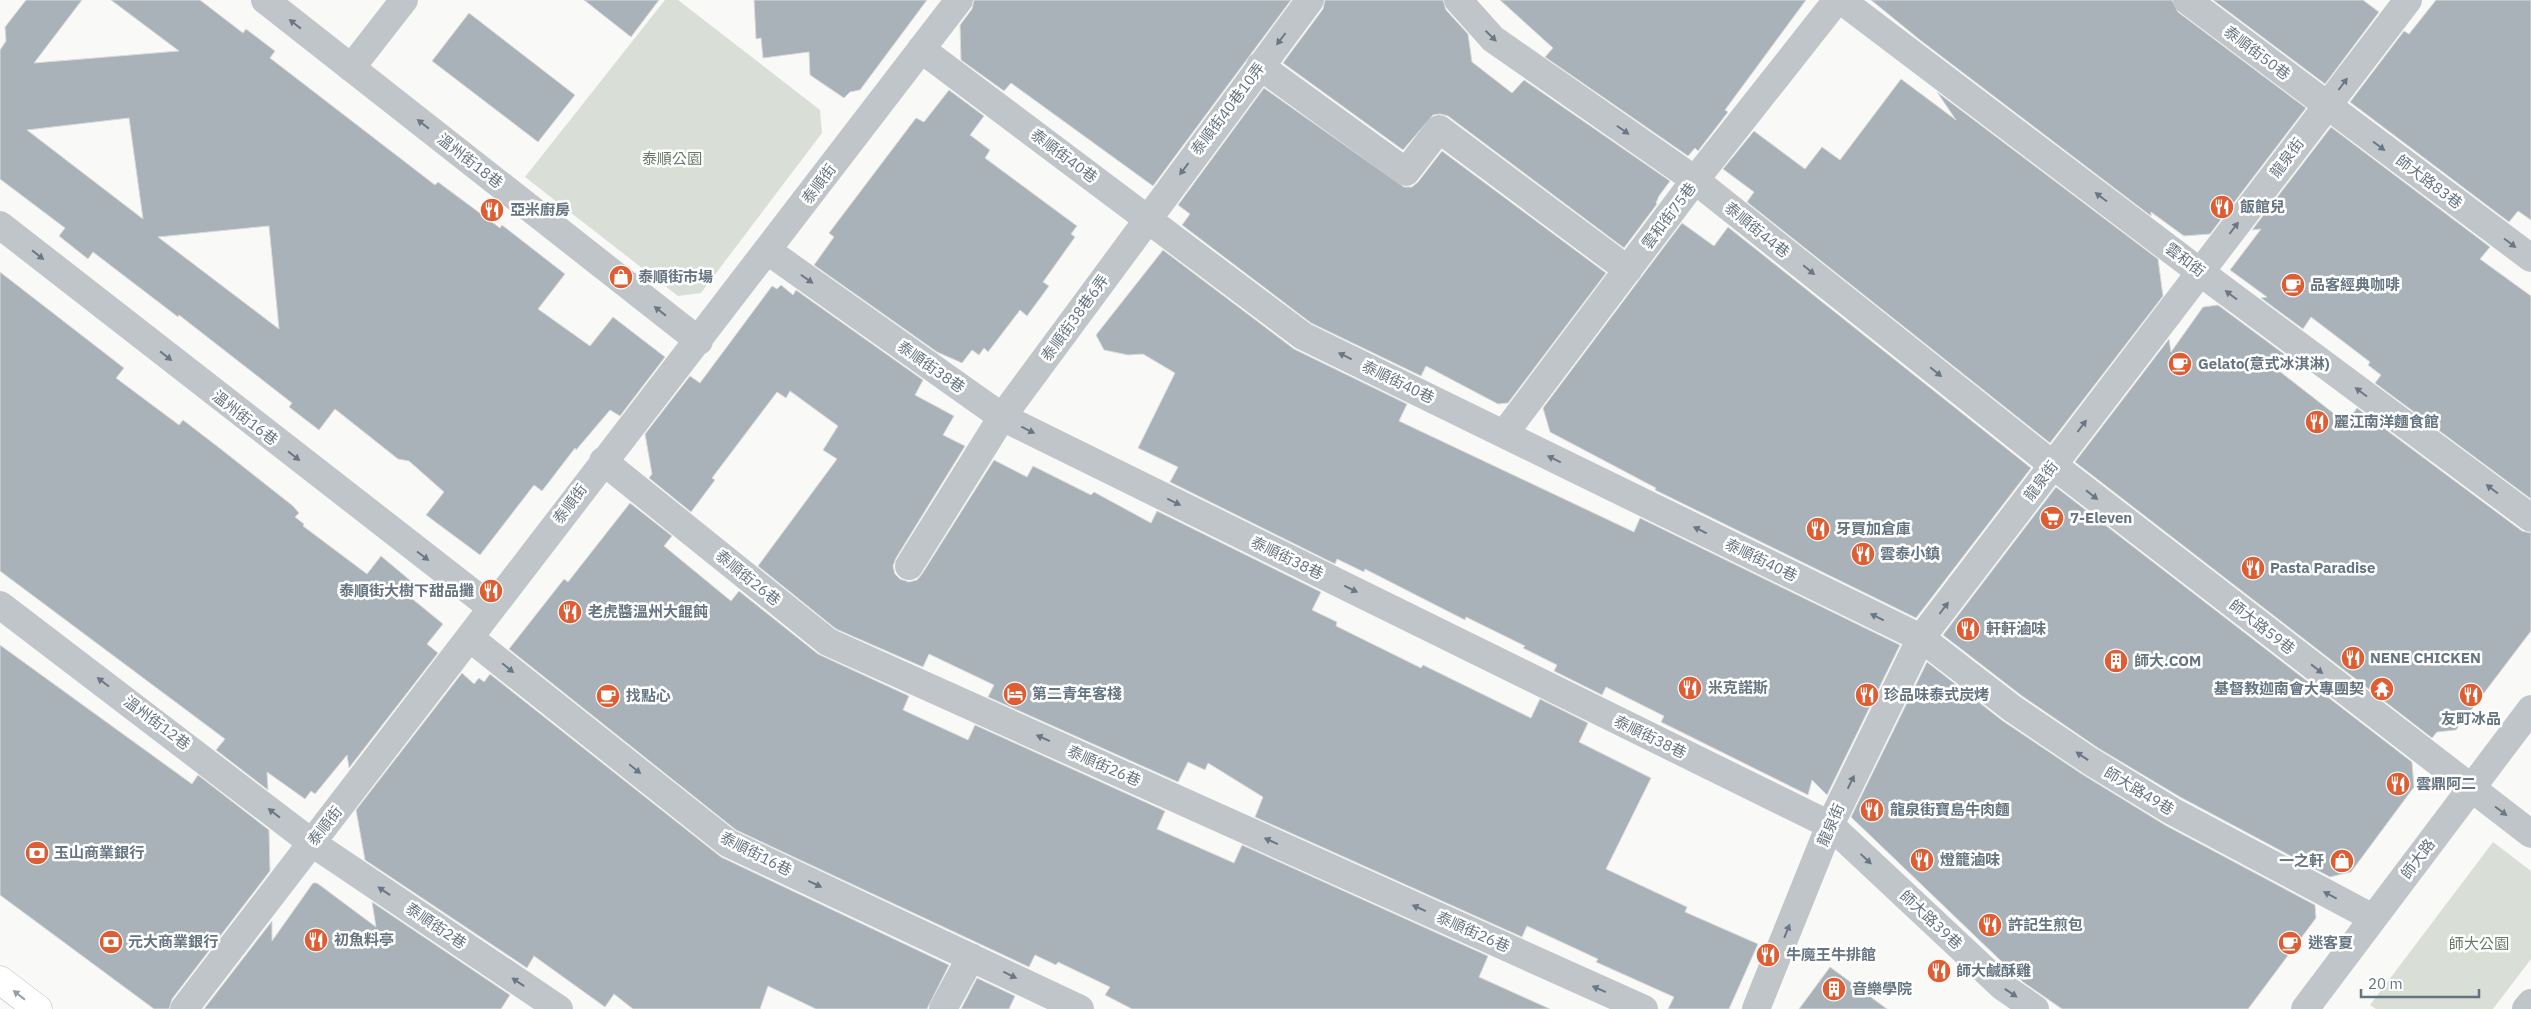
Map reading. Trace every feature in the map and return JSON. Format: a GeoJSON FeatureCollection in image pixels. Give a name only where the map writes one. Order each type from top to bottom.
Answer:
{"type":"FeatureCollection","features":[{"type":"Feature","properties":{"kind":"main road"},"geometry":{"type":"LineString","coordinates":[[0,980],[38,1009]]}},
{"type":"Feature","properties":{"kind":"street","name":"溫州街18巷"},"geometry":{"type":"LineString","coordinates":[[265,0],[699,341]]}},
{"type":"Feature","properties":{"kind":"street"},"geometry":{"type":"LineString","coordinates":[[351,68],[404,0]]}},
{"type":"Feature","properties":{"kind":"street","name":"泰順街"},"geometry":{"type":"LineString","coordinates":[[184,1009],[470,638],[602,461],[699,341],[959,0]]}},
{"type":"Feature","properties":{"kind":"street","name":"泰順街40巷10弄"},"geometry":{"type":"LineString","coordinates":[[1147,218],[1310,0]]}},
{"type":"Feature","properties":{"kind":"street","name":"泰順街44巷"},"geometry":{"type":"LineString","coordinates":[[1458,0],[1493,39],[1695,180],[2053,465]]}},
{"type":"Feature","properties":{"kind":"street","name":"雲和街75巷"},"geometry":{"type":"LineString","coordinates":[[1504,434],[1695,180],[1839,0]]}},
{"type":"Feature","properties":{"kind":"street","name":"雲和街"},"geometry":{"type":"LineString","coordinates":[[1839,0],[2531,518]]}},
{"type":"Feature","properties":{"kind":"street","name":"泰順街50巷"},"geometry":{"type":"LineString","coordinates":[[2187,0],[2326,107]]}},
{"type":"Feature","properties":{"kind":"street","name":"龍泉街"},"geometry":{"type":"LineString","coordinates":[[1756,1009],[1830,825],[1921,638],[2408,0]]}},
{"type":"Feature","properties":{"kind":"street","name":"泰順街40巷"},"geometry":{"type":"LineString","coordinates":[[922,49],[1303,336],[1921,638]]}},
{"type":"Feature","properties":{"kind":"street"},"geometry":{"type":"LineString","coordinates":[[1260,66],[1406,172],[1439,130],[1628,270]]}},
{"type":"Feature","properties":{"kind":"street","name":"師大路83巷"},"geometry":{"type":"LineString","coordinates":[[2326,107],[2531,258]]}},
{"type":"Feature","properties":{"kind":"street","name":"泰順街38巷6弄"},"geometry":{"type":"LineString","coordinates":[[909,566],[1002,418],[1147,218]]}},
{"type":"Feature","properties":{"kind":"street","name":"溫州街16巷"},"geometry":{"type":"LineString","coordinates":[[0,225],[492,608]]}},
{"type":"Feature","properties":{"kind":"street","name":"泰順街38巷"},"geometry":{"type":"LineString","coordinates":[[768,251],[1002,418],[1830,825]]}},
{"type":"Feature","properties":{"kind":"street","name":"泰順街26巷"},"geometry":{"type":"LineString","coordinates":[[602,461],[828,642],[1644,1009]]}},
{"type":"Feature","properties":{"kind":"street","name":"師大路59巷"},"geometry":{"type":"LineString","coordinates":[[2053,465],[2531,834]]}},
{"type":"Feature","properties":{"kind":"street","name":"溫州街12巷"},"geometry":{"type":"LineString","coordinates":[[0,606],[312,843]]}},
{"type":"Feature","properties":{"kind":"street","name":"泰順街16巷"},"geometry":{"type":"LineString","coordinates":[[470,638],[728,843],[1080,1009]]}},
{"type":"Feature","properties":{"kind":"street","name":"師大路49巷"},"geometry":{"type":"LineString","coordinates":[[1921,638],[2013,709],[2090,761],[2172,811],[2373,918]]}},
{"type":"Feature","properties":{"kind":"street","name":"師大路"},"geometry":{"type":"LineString","coordinates":[[2318,1004],[2373,918],[2531,709]]}},
{"type":"Feature","properties":{"kind":"street","name":"師大路39巷"},"geometry":{"type":"LineString","coordinates":[[1830,825],[2003,987],[2035,1009]]}},
{"type":"Feature","properties":{"kind":"street","name":"泰順街2巷"},"geometry":{"type":"LineString","coordinates":[[312,843],[559,1009]]}},
{"type":"Feature","properties":{"kind":"street"},"geometry":{"type":"LineString","coordinates":[[943,1009],[971,956]]}},
{"type":"Feature","properties":{"kind":"street"},"geometry":{"type":"LineString","coordinates":[[2526,1009],[2531,1003]]}},
{"type":"Feature","properties":{"kind":"green space","name":"泰順公園"},"geometry":{"type":"Polygon","coordinates":[[[665,0],[678,0],[820,110],[822,133],[701,293],[678,296],[525,177],[665,0]]]}},
{"type":"Feature","properties":{"kind":"green space","name":"師大公園"},"geometry":{"type":"Polygon","coordinates":[[[2493,842],[2531,871],[2531,959],[2493,1009],[2376,1009],[2370,1005],[2493,842]]]}},
{"type":"Feature","properties":{"kind":"building"},"geometry":{"type":"Polygon","coordinates":[[[26,0],[82,0],[34,63],[179,51],[111,0],[200,0],[243,33],[246,29],[275,51],[270,58],[435,185],[438,182],[500,228],[502,225],[565,274],[538,309],[590,346],[613,317],[665,357],[620,416],[610,410],[576,450],[575,448],[542,491],[534,485],[480,555],[426,515],[444,492],[409,461],[398,459],[335,409],[319,430],[289,407],[292,403],[179,315],[178,317],[93,252],[88,259],[59,236],[65,228],[0,179],[0,50],[6,41],[5,27],[26,0]],[[129,118],[27,130],[143,219],[129,118]],[[269,226],[158,237],[279,329],[269,226]]]}},
{"type":"Feature","properties":{"kind":"building"},"geometry":{"type":"Polygon","coordinates":[[[584,0],[659,0],[631,37],[584,0]]]}},
{"type":"Feature","properties":{"kind":"building"},"geometry":{"type":"Polygon","coordinates":[[[754,0],[927,0],[860,90],[850,92],[844,98],[810,75],[809,52],[763,58],[761,38],[756,39],[754,0]]]}},
{"type":"Feature","properties":{"kind":"building"},"geometry":{"type":"Polygon","coordinates":[[[974,0],[1291,0],[1153,186],[1011,83],[1004,91],[961,60],[960,25],[972,9],[974,0]]]}},
{"type":"Feature","properties":{"kind":"building"},"geometry":{"type":"Polygon","coordinates":[[[1325,0],[1443,0],[1446,10],[1468,34],[1472,62],[1512,93],[1524,80],[1670,181],[1659,196],[1657,204],[1624,248],[1448,116],[1433,115],[1403,150],[1283,63],[1323,9],[1325,0]]]}},
{"type":"Feature","properties":{"kind":"building"},"geometry":{"type":"Polygon","coordinates":[[[1500,0],[1806,0],[1725,110],[1728,112],[1698,151],[1695,148],[1688,156],[1545,57],[1553,48],[1500,0]]]}},
{"type":"Feature","properties":{"kind":"building"},"geometry":{"type":"Polygon","coordinates":[[[1871,0],[2172,0],[2178,12],[2306,108],[2210,234],[2184,236],[2151,212],[2151,216],[1920,40],[1871,0]]]}},
{"type":"Feature","properties":{"kind":"building"},"geometry":{"type":"Polygon","coordinates":[[[2213,0],[2363,0],[2379,12],[2325,84],[2213,0]]]}},
{"type":"Feature","properties":{"kind":"building"},"geometry":{"type":"Polygon","coordinates":[[[2436,0],[2531,0],[2531,220],[2518,211],[2509,222],[2350,102],[2404,31],[2409,34],[2436,0]]]}},
{"type":"Feature","properties":{"kind":"building"},"geometry":{"type":"Polygon","coordinates":[[[469,13],[575,95],[538,142],[432,61],[469,13]]]}},
{"type":"Feature","properties":{"kind":"building"},"geometry":{"type":"Polygon","coordinates":[[[1901,79],[1956,120],[1937,92],[2158,259],[2163,296],[2050,443],[1747,202],[1754,192],[1723,169],[1754,131],[1805,169],[1822,147],[1840,160],[1901,79]]]}},
{"type":"Feature","properties":{"kind":"building"},"geometry":{"type":"Polygon","coordinates":[[[1264,88],[1404,187],[1412,187],[1418,182],[1442,151],[1606,273],[1508,403],[1498,404],[1426,366],[1421,376],[1311,323],[1182,225],[1190,214],[1178,205],[1264,88]]]}},
{"type":"Feature","properties":{"kind":"building"},"geometry":{"type":"Polygon","coordinates":[[[949,90],[984,116],[970,135],[990,150],[985,158],[1077,226],[1071,234],[1075,237],[1043,282],[1049,286],[1027,316],[1020,310],[988,352],[984,348],[979,355],[972,350],[962,363],[937,352],[814,265],[834,237],[829,233],[916,118],[924,122],[949,90]]]}},
{"type":"Feature","properties":{"kind":"building"},"geometry":{"type":"Polygon","coordinates":[[[2331,127],[2490,247],[2480,259],[2531,296],[2531,499],[2375,383],[2381,375],[2368,365],[2370,362],[2311,317],[2303,329],[2261,298],[2267,297],[2230,270],[2261,229],[2252,230],[2331,127]]]}},
{"type":"Feature","properties":{"kind":"building"},"geometry":{"type":"Polygon","coordinates":[[[1682,223],[1714,246],[1728,227],[2031,468],[1916,618],[1655,490],[1656,488],[1550,432],[1543,408],[1682,223]]]}},
{"type":"Feature","properties":{"kind":"building"},"geometry":{"type":"Polygon","coordinates":[[[1163,250],[1294,349],[1407,404],[1399,421],[1634,532],[1640,518],[1900,645],[1827,795],[1812,780],[1808,795],[1661,722],[1664,716],[1606,687],[1602,695],[1554,671],[1557,665],[1523,648],[1525,646],[1466,617],[1465,620],[1365,569],[1364,572],[1337,559],[1335,564],[1170,482],[1178,467],[1138,448],[1175,373],[1143,354],[1128,355],[1104,350],[1096,335],[1163,250]]]}},
{"type":"Feature","properties":{"kind":"building"},"geometry":{"type":"Polygon","coordinates":[[[0,272],[124,368],[116,378],[179,425],[183,420],[222,450],[293,506],[299,513],[295,517],[304,524],[303,526],[367,574],[381,556],[412,582],[404,592],[443,624],[427,644],[438,653],[349,768],[347,755],[315,794],[311,791],[305,799],[267,772],[268,790],[216,750],[225,739],[0,571],[0,272]]]}},
{"type":"Feature","properties":{"kind":"building"},"geometry":{"type":"Polygon","coordinates":[[[781,285],[793,295],[796,290],[923,380],[915,395],[954,416],[943,435],[965,446],[896,558],[893,566],[895,574],[900,579],[909,582],[917,580],[922,574],[994,460],[1027,477],[1033,466],[1091,495],[1094,492],[1151,523],[1157,511],[1321,592],[1312,610],[1337,622],[1336,626],[1421,668],[1423,665],[1531,718],[1540,699],[1588,723],[1579,742],[1651,778],[1606,869],[1687,907],[1685,912],[1758,944],[1729,1009],[1668,1009],[1674,997],[1596,962],[1598,959],[1527,926],[1522,937],[1255,817],[1263,797],[1208,763],[1205,770],[1188,762],[1178,782],[988,697],[994,685],[929,654],[923,667],[836,629],[758,566],[837,459],[823,450],[838,426],[790,391],[786,398],[777,392],[712,478],[715,480],[691,512],[649,478],[652,474],[645,434],[690,376],[700,383],[772,286],[777,289],[781,285]]]}},
{"type":"Feature","properties":{"kind":"building"},"geometry":{"type":"Polygon","coordinates":[[[2218,305],[2284,354],[2274,367],[2346,423],[2357,408],[2522,531],[2531,533],[2531,631],[2456,730],[2437,732],[2432,738],[2075,462],[2169,339],[2171,352],[2203,307],[2218,305]]]}},
{"type":"Feature","properties":{"kind":"building"},"geometry":{"type":"Polygon","coordinates":[[[2056,487],[2412,762],[2414,787],[2351,872],[2330,877],[2180,797],[2098,748],[2022,696],[1943,635],[2056,487]]]}},
{"type":"Feature","properties":{"kind":"building"},"geometry":{"type":"Polygon","coordinates":[[[630,503],[672,536],[664,546],[731,601],[739,591],[818,654],[909,696],[903,710],[968,740],[975,725],[1165,811],[1157,829],[1234,863],[1242,845],[1488,956],[1479,977],[1550,1009],[1132,1009],[1105,995],[1110,987],[1058,962],[1056,965],[1035,955],[1029,967],[736,830],[509,649],[564,579],[568,582],[630,503]]]}},
{"type":"Feature","properties":{"kind":"building"},"geometry":{"type":"Polygon","coordinates":[[[0,645],[192,784],[198,775],[269,830],[270,871],[172,999],[169,1009],[154,1009],[0,895],[0,645]]]}},
{"type":"Feature","properties":{"kind":"building"},"geometry":{"type":"Polygon","coordinates":[[[1927,662],[2003,721],[2082,774],[2165,825],[2315,905],[2316,918],[2248,1009],[2062,1009],[2023,982],[1851,817],[1927,662]]]}},
{"type":"Feature","properties":{"kind":"building"},"geometry":{"type":"Polygon","coordinates":[[[462,673],[474,684],[479,678],[484,682],[490,674],[721,857],[949,965],[927,1009],[816,1009],[768,986],[760,1009],[633,1009],[614,994],[605,1007],[534,956],[527,968],[365,860],[356,810],[462,673]]]}},
{"type":"Feature","properties":{"kind":"building"},"geometry":{"type":"Polygon","coordinates":[[[313,883],[317,883],[376,927],[372,902],[510,995],[501,1009],[204,1009],[272,921],[272,941],[313,883]]]}},
{"type":"Feature","properties":{"kind":"building","name":"音樂學院"},"geometry":{"type":"Polygon","coordinates":[[[1830,967],[1887,1009],[1799,1009],[1830,967]]]}},
{"type":"Feature","properties":{"kind":"building"},"geometry":{"type":"Polygon","coordinates":[[[977,978],[1015,996],[1009,1009],[961,1009],[977,978]]]}},
{"type":"Feature","properties":{"kind":"place","name":"飯館兒"},"geometry":{"type":"Point","coordinates":[2222,207]}},
{"type":"Feature","properties":{"kind":"place","name":"亞米廚房"},"geometry":{"type":"Point","coordinates":[492,210]}},
{"type":"Feature","properties":{"kind":"place","name":"泰順街市場"},"geometry":{"type":"Point","coordinates":[621,277]}},
{"type":"Feature","properties":{"kind":"place","name":"品客經典咖啡"},"geometry":{"type":"Point","coordinates":[2293,285]}},
{"type":"Feature","properties":{"kind":"place","name":"Gelato(意式冰淇淋)"},"geometry":{"type":"Point","coordinates":[2180,364]}},
{"type":"Feature","properties":{"kind":"place","name":"麗江南洋麵食館"},"geometry":{"type":"Point","coordinates":[2317,422]}},
{"type":"Feature","properties":{"kind":"place","name":"7-Eleven"},"geometry":{"type":"Point","coordinates":[2052,518]}},
{"type":"Feature","properties":{"kind":"place","name":"牙買加倉庫"},"geometry":{"type":"Point","coordinates":[1818,529]}},
{"type":"Feature","properties":{"kind":"place","name":"雲泰小鎮"},"geometry":{"type":"Point","coordinates":[1863,554]}},
{"type":"Feature","properties":{"kind":"place","name":"Pasta Paradise"},"geometry":{"type":"Point","coordinates":[2253,568]}},
{"type":"Feature","properties":{"kind":"place","name":"泰順街大樹下甜品攤"},"geometry":{"type":"Point","coordinates":[491,591]}},
{"type":"Feature","properties":{"kind":"place","name":"老虎醬溫州大餛飩"},"geometry":{"type":"Point","coordinates":[570,612]}},
{"type":"Feature","properties":{"kind":"place","name":"軒軒滷味"},"geometry":{"type":"Point","coordinates":[1968,629]}},
{"type":"Feature","properties":{"kind":"place","name":"NENE CHICKEN"},"geometry":{"type":"Point","coordinates":[2353,658]}},
{"type":"Feature","properties":{"kind":"place","name":"師大.COM"},"geometry":{"type":"Point","coordinates":[2116,661]}},
{"type":"Feature","properties":{"kind":"place","name":"米克諾斯"},"geometry":{"type":"Point","coordinates":[1690,688]}},
{"type":"Feature","properties":{"kind":"place","name":"基督教迦南會大專團契"},"geometry":{"type":"Point","coordinates":[2382,689]}},
{"type":"Feature","properties":{"kind":"place","name":"第二青年客棧"},"geometry":{"type":"Point","coordinates":[1015,694]}},
{"type":"Feature","properties":{"kind":"place","name":"珍品味泰式炭烤"},"geometry":{"type":"Point","coordinates":[1867,695]}},
{"type":"Feature","properties":{"kind":"place","name":"友町冰品"},"geometry":{"type":"Point","coordinates":[2471,695]}},
{"type":"Feature","properties":{"kind":"place","name":"找點心"},"geometry":{"type":"Point","coordinates":[608,696]}},
{"type":"Feature","properties":{"kind":"place","name":"雲鼎阿二"},"geometry":{"type":"Point","coordinates":[2398,784]}},
{"type":"Feature","properties":{"kind":"place","name":"龍泉街寶島牛肉麵"},"geometry":{"type":"Point","coordinates":[1872,810]}},
{"type":"Feature","properties":{"kind":"place","name":"玉山商業銀行"},"geometry":{"type":"Point","coordinates":[37,853]}},
{"type":"Feature","properties":{"kind":"place","name":"燈籠滷味"},"geometry":{"type":"Point","coordinates":[1922,860]}},
{"type":"Feature","properties":{"kind":"place","name":"一之軒"},"geometry":{"type":"Point","coordinates":[2342,861]}},
{"type":"Feature","properties":{"kind":"place","name":"許記生煎包"},"geometry":{"type":"Point","coordinates":[1990,925]}},
{"type":"Feature","properties":{"kind":"place","name":"初魚料亭"},"geometry":{"type":"Point","coordinates":[316,940]}},
{"type":"Feature","properties":{"kind":"place","name":"元大商業銀行"},"geometry":{"type":"Point","coordinates":[111,942]}},
{"type":"Feature","properties":{"kind":"place","name":"迷客夏"},"geometry":{"type":"Point","coordinates":[2290,943]}},
{"type":"Feature","properties":{"kind":"place","name":"牛魔王牛排館"},"geometry":{"type":"Point","coordinates":[1768,955]}},
{"type":"Feature","properties":{"kind":"place","name":"師大鹹酥雞"},"geometry":{"type":"Point","coordinates":[1939,971]}},
{"type":"Feature","properties":{"kind":"place","name":"音樂學院"},"geometry":{"type":"Point","coordinates":[1834,989]}}]}
